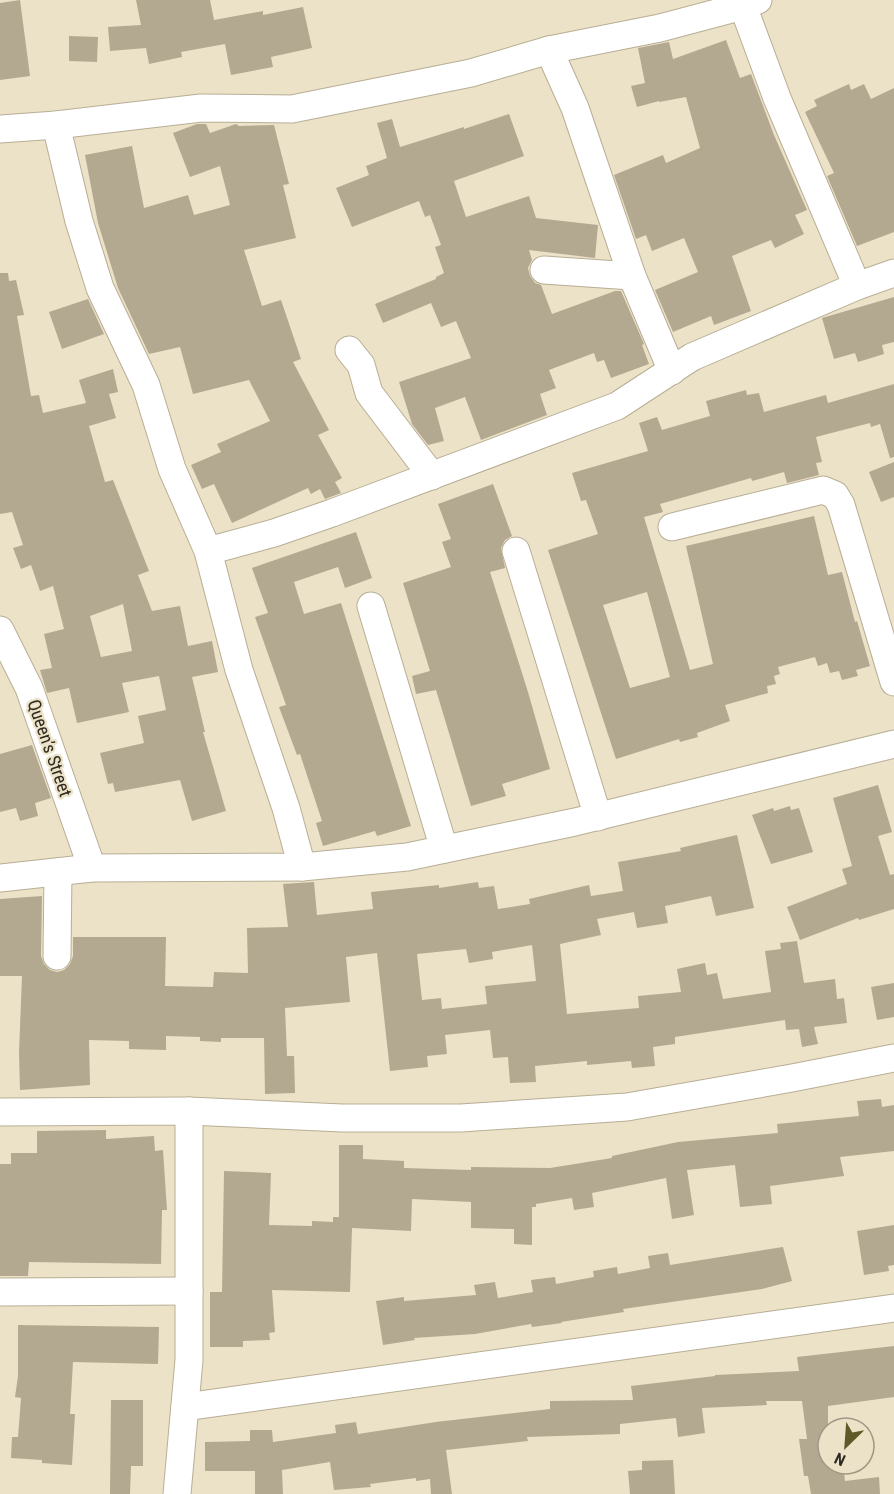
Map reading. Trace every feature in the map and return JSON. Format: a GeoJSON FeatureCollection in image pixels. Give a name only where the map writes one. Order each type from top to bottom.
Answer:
{"type":"FeatureCollection","features":[{"type":"Feature","properties":{"kind":"street"},"geometry":{"type":"LineString","coordinates":[[0,129],[56,125],[201,108],[292,109],[471,74],[549,50],[660,28],[750,3],[777,98],[857,286]]}},
{"type":"Feature","properties":{"kind":"street"},"geometry":{"type":"LineString","coordinates":[[549,50],[575,108],[632,276],[672,371]]}},
{"type":"Feature","properties":{"kind":"street"},"geometry":{"type":"LineString","coordinates":[[56,125],[79,221],[100,288],[146,385],[172,470],[208,551],[239,670],[286,808],[302,867]]}},
{"type":"Feature","properties":{"kind":"street"},"geometry":{"type":"LineString","coordinates":[[544,270],[632,276]]}},
{"type":"Feature","properties":{"kind":"street"},"geometry":{"type":"LineString","coordinates":[[208,551],[293,526],[617,406],[692,357],[857,286],[894,273]]}},
{"type":"Feature","properties":{"kind":"street"},"geometry":{"type":"LineString","coordinates":[[349,350],[361,365],[369,393],[432,476]]}},
{"type":"Feature","properties":{"kind":"street"},"geometry":{"type":"LineString","coordinates":[[672,527],[823,490],[835,495],[842,505],[894,682]]}},
{"type":"Feature","properties":{"kind":"street"},"geometry":{"type":"LineString","coordinates":[[516,551],[598,817]]}},
{"type":"Feature","properties":{"kind":"street"},"geometry":{"type":"LineString","coordinates":[[371,606],[444,849]]}},
{"type":"Feature","properties":{"kind":"street","name":"Queen’s Street"},"geometry":{"type":"LineString","coordinates":[[0,630],[29,688],[93,868]]}},
{"type":"Feature","properties":{"kind":"street"},"geometry":{"type":"LineString","coordinates":[[0,878],[93,868],[302,867],[407,857],[892,752]]}},
{"type":"Feature","properties":{"kind":"street"},"geometry":{"type":"LineString","coordinates":[[57,956],[58,872]]}},
{"type":"Feature","properties":{"kind":"street"},"geometry":{"type":"LineString","coordinates":[[0,1112],[189,1111],[342,1118],[461,1118],[627,1107],[894,1058]]}},
{"type":"Feature","properties":{"kind":"street"},"geometry":{"type":"LineString","coordinates":[[177,1494],[189,1360],[189,1111]]}},
{"type":"Feature","properties":{"kind":"street"},"geometry":{"type":"LineString","coordinates":[[0,1292],[189,1291]]}},
{"type":"Feature","properties":{"kind":"street"},"geometry":{"type":"LineString","coordinates":[[185,1407],[894,1308]]}},
{"type":"Feature","properties":{"kind":"building"},"geometry":{"type":"Polygon","coordinates":[[[20,0],[30,76],[0,80],[0,3],[20,0]]]}},
{"type":"Feature","properties":{"kind":"building"},"geometry":{"type":"Polygon","coordinates":[[[136,0],[210,0],[214,20],[263,11],[263,15],[303,7],[312,48],[271,57],[273,67],[231,75],[225,44],[181,52],[182,57],[149,64],[146,48],[110,51],[108,27],[141,25],[136,0]]]}},
{"type":"Feature","properties":{"kind":"building"},"geometry":{"type":"Polygon","coordinates":[[[69,36],[98,37],[97,62],[69,61],[69,36]]]}},
{"type":"Feature","properties":{"kind":"building"},"geometry":{"type":"Polygon","coordinates":[[[726,40],[740,78],[751,74],[774,135],[807,210],[795,215],[804,234],[775,248],[771,240],[732,256],[751,311],[714,325],[711,316],[673,332],[655,290],[698,272],[684,238],[652,251],[646,235],[636,239],[614,175],[663,155],[666,163],[700,148],[686,97],[637,107],[631,86],[645,83],[638,48],[669,42],[673,59],[726,40]]]}},
{"type":"Feature","properties":{"kind":"building"},"geometry":{"type":"Polygon","coordinates":[[[849,84],[851,90],[864,84],[871,99],[894,88],[894,232],[857,246],[827,176],[834,173],[805,112],[817,106],[814,100],[849,84]]]}},
{"type":"Feature","properties":{"kind":"building"},"geometry":{"type":"Polygon","coordinates":[[[509,114],[524,156],[454,181],[466,217],[529,196],[536,218],[598,225],[595,258],[529,250],[532,260],[528,268],[530,276],[535,283],[541,285],[552,314],[615,291],[621,291],[644,344],[642,345],[649,364],[611,378],[604,360],[597,362],[594,353],[549,370],[556,388],[540,394],[547,415],[481,440],[465,397],[435,408],[444,441],[428,445],[412,424],[399,382],[471,358],[456,321],[441,327],[431,303],[383,323],[375,304],[436,279],[444,273],[435,247],[441,245],[430,215],[425,217],[419,201],[352,227],[336,188],[369,175],[366,166],[387,158],[377,123],[392,119],[400,147],[509,114]]]}},
{"type":"Feature","properties":{"kind":"building"},"geometry":{"type":"Polygon","coordinates":[[[197,124],[206,124],[210,133],[236,124],[239,126],[274,125],[289,184],[283,185],[296,238],[244,250],[262,306],[281,300],[301,359],[293,362],[329,430],[318,435],[342,478],[335,482],[341,493],[325,499],[320,489],[311,494],[308,488],[232,523],[214,484],[202,489],[191,465],[221,452],[217,444],[270,421],[249,380],[193,394],[180,347],[149,354],[118,288],[98,223],[85,155],[132,146],[144,208],[188,195],[194,215],[230,205],[220,166],[190,177],[173,133],[197,124]]]}},
{"type":"Feature","properties":{"kind":"building"},"geometry":{"type":"Polygon","coordinates":[[[0,273],[8,273],[9,281],[16,280],[24,315],[17,316],[31,396],[39,395],[43,413],[86,403],[79,380],[113,369],[118,392],[109,394],[116,418],[89,426],[105,482],[113,480],[149,571],[138,575],[152,611],[180,606],[188,646],[212,641],[218,672],[192,677],[205,732],[203,732],[226,811],[192,821],[180,780],[115,792],[113,783],[108,784],[100,753],[144,743],[138,716],[166,710],[159,676],[122,683],[129,712],[77,723],[69,688],[47,693],[40,670],[52,668],[44,634],[64,629],[53,586],[40,591],[31,565],[21,569],[13,548],[23,545],[12,512],[0,514],[0,273]],[[123,604],[90,616],[101,657],[132,651],[123,604]]]}},
{"type":"Feature","properties":{"kind":"building"},"geometry":{"type":"Polygon","coordinates":[[[894,297],[894,342],[882,345],[884,354],[858,362],[855,353],[834,359],[822,318],[894,297]]]}},
{"type":"Feature","properties":{"kind":"building"},"geometry":{"type":"Polygon","coordinates":[[[88,299],[104,334],[62,349],[49,312],[88,299]]]}},
{"type":"Feature","properties":{"kind":"building"},"geometry":{"type":"Polygon","coordinates":[[[894,384],[894,457],[890,458],[880,424],[871,427],[870,423],[816,437],[822,462],[816,463],[819,475],[787,483],[784,472],[752,481],[751,478],[660,504],[663,512],[644,517],[690,670],[713,664],[686,546],[814,516],[828,575],[842,572],[855,622],[857,621],[870,666],[856,670],[858,676],[842,680],[839,671],[830,673],[827,663],[818,666],[815,657],[778,667],[780,674],[774,676],[776,684],[767,686],[768,693],[725,705],[730,721],[697,733],[698,737],[680,742],[679,739],[616,759],[548,550],[598,534],[586,500],[581,501],[572,473],[648,451],[639,423],[657,417],[662,430],[710,416],[706,401],[746,390],[747,395],[759,393],[764,412],[826,395],[828,403],[894,384]],[[647,592],[603,605],[630,688],[670,677],[647,592]]]}},
{"type":"Feature","properties":{"kind":"building"},"geometry":{"type":"Polygon","coordinates":[[[894,462],[894,497],[881,502],[869,472],[894,462]]]}},
{"type":"Feature","properties":{"kind":"building"},"geometry":{"type":"Polygon","coordinates":[[[493,484],[512,536],[505,540],[501,548],[505,568],[490,572],[550,769],[502,784],[506,796],[471,806],[436,690],[416,694],[412,676],[430,671],[403,583],[451,567],[442,542],[451,539],[438,504],[493,484]]]}},
{"type":"Feature","properties":{"kind":"building"},"geometry":{"type":"Polygon","coordinates":[[[356,532],[372,578],[345,588],[338,567],[294,582],[304,614],[341,603],[411,826],[377,836],[375,831],[323,846],[316,823],[322,821],[300,754],[297,755],[279,707],[286,705],[255,617],[268,613],[252,568],[356,532]]]}},
{"type":"Feature","properties":{"kind":"building"},"geometry":{"type":"Polygon","coordinates":[[[32,745],[51,798],[35,803],[38,816],[20,821],[16,808],[0,812],[0,754],[32,745]]]}},
{"type":"Feature","properties":{"kind":"building"},"geometry":{"type":"Polygon","coordinates":[[[878,785],[892,832],[878,836],[890,875],[894,874],[894,909],[859,920],[858,918],[800,940],[787,907],[847,884],[842,869],[852,866],[833,798],[878,785]]]}},
{"type":"Feature","properties":{"kind":"building"},"geometry":{"type":"Polygon","coordinates":[[[790,806],[791,810],[799,808],[813,852],[771,864],[752,815],[773,808],[774,811],[790,806]]]}},
{"type":"Feature","properties":{"kind":"building"},"geometry":{"type":"Polygon","coordinates":[[[737,835],[754,908],[716,916],[711,896],[665,906],[668,923],[637,928],[634,912],[597,919],[601,935],[560,944],[567,1014],[639,1008],[638,996],[681,992],[677,969],[705,963],[707,975],[717,973],[723,999],[771,992],[765,951],[781,949],[780,943],[797,941],[804,983],[835,979],[837,999],[844,998],[847,1023],[814,1027],[818,1044],[802,1047],[799,1029],[786,1030],[785,1020],[675,1037],[675,1044],[653,1047],[655,1066],[632,1068],[631,1061],[587,1065],[587,1061],[535,1066],[536,1082],[510,1083],[508,1057],[493,1058],[490,1030],[445,1035],[447,1054],[427,1056],[428,1067],[390,1071],[377,953],[346,957],[350,1002],[285,1008],[287,1056],[294,1056],[295,1093],[265,1094],[264,1038],[221,1038],[221,1042],[200,1041],[200,1037],[166,1036],[166,1050],[129,1049],[129,1041],[89,1040],[90,1085],[20,1090],[22,976],[0,976],[0,899],[42,896],[41,956],[44,964],[50,970],[57,972],[64,970],[70,964],[73,956],[73,937],[166,937],[165,986],[213,987],[214,972],[248,973],[247,928],[288,927],[283,884],[314,882],[317,915],[373,909],[371,892],[439,885],[439,888],[478,882],[479,888],[494,886],[498,909],[530,904],[529,899],[589,885],[591,896],[623,891],[618,862],[681,851],[680,848],[737,835]],[[532,945],[492,952],[493,959],[469,963],[466,949],[417,954],[422,1000],[441,998],[442,1009],[487,1004],[485,986],[536,981],[532,945]]]}},
{"type":"Feature","properties":{"kind":"building"},"geometry":{"type":"Polygon","coordinates":[[[894,983],[894,1017],[877,1020],[871,987],[894,983]]]}},
{"type":"Feature","properties":{"kind":"building"},"geometry":{"type":"Polygon","coordinates":[[[881,1099],[882,1107],[894,1105],[894,1151],[840,1157],[844,1176],[770,1186],[772,1204],[740,1207],[735,1165],[687,1170],[694,1215],[672,1219],[666,1178],[592,1193],[594,1207],[574,1210],[572,1198],[536,1204],[536,1207],[532,1207],[532,1245],[514,1244],[514,1229],[471,1228],[471,1202],[412,1199],[411,1231],[352,1228],[350,1292],[272,1290],[275,1332],[269,1333],[270,1340],[243,1341],[243,1347],[210,1347],[210,1292],[222,1292],[224,1171],[271,1173],[269,1225],[312,1226],[312,1221],[333,1222],[333,1217],[339,1217],[339,1145],[363,1145],[363,1159],[404,1161],[404,1168],[471,1170],[471,1167],[550,1168],[612,1158],[612,1156],[678,1142],[778,1133],[777,1124],[859,1116],[857,1101],[881,1099]]]}},
{"type":"Feature","properties":{"kind":"building"},"geometry":{"type":"Polygon","coordinates":[[[106,1130],[106,1139],[154,1136],[155,1151],[163,1150],[167,1210],[162,1210],[161,1264],[29,1262],[28,1276],[0,1276],[0,1164],[11,1164],[11,1153],[37,1153],[37,1131],[106,1130]]]}},
{"type":"Feature","properties":{"kind":"building"},"geometry":{"type":"Polygon","coordinates":[[[894,1225],[894,1265],[888,1266],[889,1271],[864,1275],[857,1231],[894,1225]]]}},
{"type":"Feature","properties":{"kind":"building"},"geometry":{"type":"Polygon","coordinates":[[[783,1247],[792,1281],[762,1289],[623,1309],[624,1312],[562,1323],[532,1327],[531,1324],[475,1334],[414,1338],[415,1340],[383,1345],[376,1301],[404,1297],[404,1301],[476,1295],[474,1285],[495,1282],[498,1298],[533,1292],[531,1280],[555,1277],[556,1284],[594,1277],[593,1271],[617,1267],[618,1274],[650,1268],[648,1256],[668,1253],[670,1265],[783,1247]]]}},
{"type":"Feature","properties":{"kind":"building"},"geometry":{"type":"Polygon","coordinates":[[[18,1325],[159,1327],[158,1364],[73,1362],[70,1414],[75,1414],[72,1465],[11,1458],[12,1437],[18,1437],[21,1398],[15,1397],[18,1376],[18,1325]]]}},
{"type":"Feature","properties":{"kind":"building"},"geometry":{"type":"Polygon","coordinates":[[[894,1346],[894,1397],[828,1406],[828,1416],[816,1416],[816,1476],[844,1476],[845,1481],[879,1477],[880,1494],[811,1494],[808,1476],[804,1476],[799,1439],[807,1439],[802,1401],[766,1401],[767,1405],[702,1408],[705,1433],[678,1437],[676,1418],[620,1424],[620,1434],[527,1437],[528,1441],[446,1450],[452,1494],[431,1494],[430,1479],[416,1481],[416,1478],[370,1484],[371,1487],[334,1490],[330,1462],[282,1470],[283,1494],[255,1494],[255,1471],[205,1471],[205,1442],[250,1441],[250,1430],[272,1430],[273,1442],[336,1433],[335,1425],[356,1422],[358,1434],[436,1422],[550,1409],[550,1401],[633,1400],[631,1386],[715,1375],[799,1371],[797,1357],[894,1346]]]}},
{"type":"Feature","properties":{"kind":"building"},"geometry":{"type":"Polygon","coordinates":[[[111,1400],[143,1400],[143,1466],[131,1466],[130,1494],[110,1494],[111,1400]]]}},
{"type":"Feature","properties":{"kind":"building"},"geometry":{"type":"Polygon","coordinates":[[[673,1460],[675,1494],[630,1494],[628,1471],[642,1470],[642,1461],[673,1460]]]}}]}
